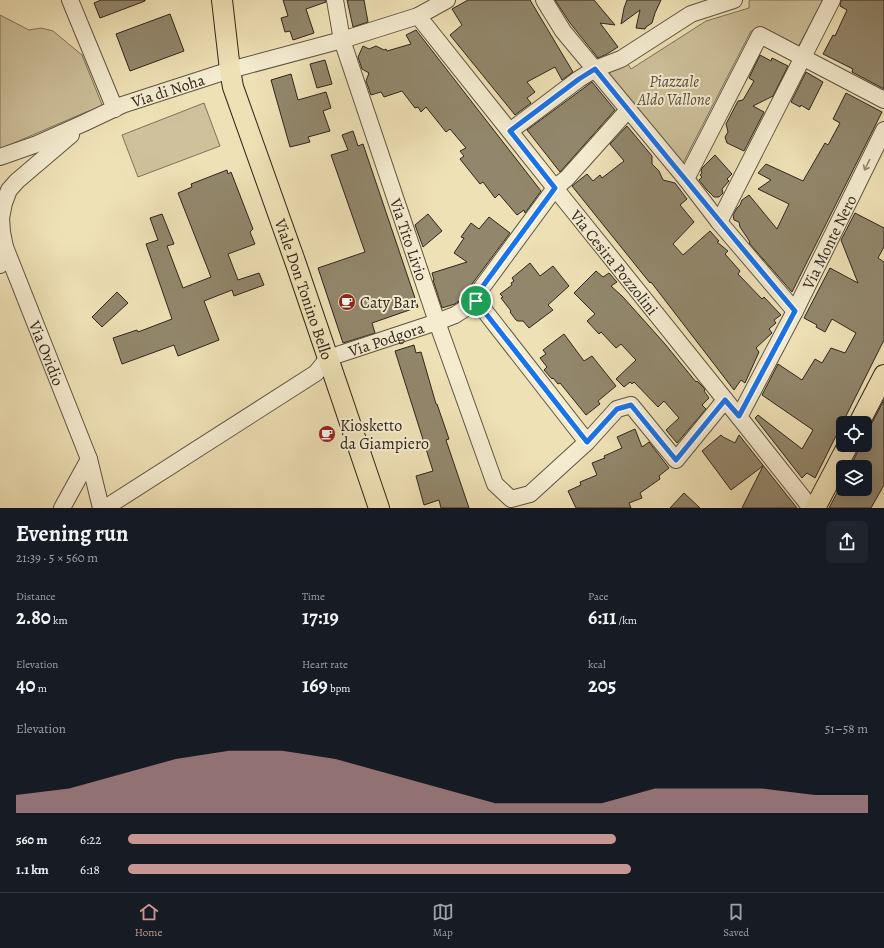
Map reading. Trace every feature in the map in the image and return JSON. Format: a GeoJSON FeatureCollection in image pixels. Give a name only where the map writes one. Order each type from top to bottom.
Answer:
{"type":"FeatureCollection","features":[{"type":"Feature","properties":{"kind":"main road","name":"Viale Don Tonino Bello"},"geometry":{"type":"LineString","coordinates":[[222,0],[233,87],[296,264],[379,508]]}},
{"type":"Feature","properties":{"kind":"main road"},"geometry":{"type":"LineString","coordinates":[[863,416],[884,375]]}},
{"type":"Feature","properties":{"kind":"main road"},"geometry":{"type":"LineString","coordinates":[[815,508],[844,452]]}},
{"type":"Feature","properties":{"kind":"street"},"geometry":{"type":"LineString","coordinates":[[70,0],[115,109]]}},
{"type":"Feature","properties":{"kind":"street","name":"Via Tito Livio"},"geometry":{"type":"LineString","coordinates":[[335,0],[342,40],[437,322],[495,484],[511,499],[530,494],[587,442]]}},
{"type":"Feature","properties":{"kind":"street","name":"Via di Noha"},"geometry":{"type":"LineString","coordinates":[[0,157],[38,144],[130,103],[230,70],[342,40],[418,16],[447,0]]}},
{"type":"Feature","properties":{"kind":"street"},"geometry":{"type":"LineString","coordinates":[[544,0],[563,31],[686,179],[719,222],[795,311]]}},
{"type":"Feature","properties":{"kind":"street"},"geometry":{"type":"LineString","coordinates":[[510,131],[579,79],[595,69],[621,59],[691,14],[734,0]]}},
{"type":"Feature","properties":{"kind":"street"},"geometry":{"type":"LineString","coordinates":[[719,222],[832,0]]}},
{"type":"Feature","properties":{"kind":"street","name":"Via Cesira Pozzolini"},"geometry":{"type":"LineString","coordinates":[[418,16],[811,508]]}},
{"type":"Feature","properties":{"kind":"street"},"geometry":{"type":"LineString","coordinates":[[686,179],[760,35],[884,100]]}},
{"type":"Feature","properties":{"kind":"street","name":"Via Podgora"},"geometry":{"type":"LineString","coordinates":[[105,508],[316,374],[328,358],[437,322],[455,315],[476,301],[480,290],[555,188],[628,110]]}},
{"type":"Feature","properties":{"kind":"street"},"geometry":{"type":"LineString","coordinates":[[0,265],[5,247],[1,218],[4,203],[9,190],[17,181],[84,123]]}},
{"type":"Feature","properties":{"kind":"street","name":"Via Monte Nero"},"geometry":{"type":"LineString","coordinates":[[739,416],[795,311],[884,130]]}},
{"type":"Feature","properties":{"kind":"street","name":"Via Ovidio"},"geometry":{"type":"LineString","coordinates":[[5,247],[89,459],[101,508]]}},
{"type":"Feature","properties":{"kind":"street"},"geometry":{"type":"LineString","coordinates":[[476,301],[587,442],[617,409],[631,405],[676,460],[725,400]]}},
{"type":"Feature","properties":{"kind":"street"},"geometry":{"type":"LineString","coordinates":[[62,508],[89,459]]}},
{"type":"Feature","properties":{"kind":"green space","name":"Piazzale Aldo Vallone"},"geometry":{"type":"Polygon","coordinates":[[[750,0],[823,0],[798,47],[761,28],[751,31],[682,165],[608,73],[626,61],[631,69],[706,21],[749,8],[750,0]]]}},
{"type":"Feature","properties":{"kind":"green space"},"geometry":{"type":"Polygon","coordinates":[[[0,15],[29,30],[41,28],[53,31],[82,55],[103,107],[86,112],[0,149],[0,15]]]}},
{"type":"Feature","properties":{"kind":"green space"},"geometry":{"type":"Polygon","coordinates":[[[204,103],[220,146],[138,177],[122,135],[204,103]]]}},
{"type":"Feature","properties":{"kind":"building"},"geometry":{"type":"Polygon","coordinates":[[[101,0],[145,1],[100,18],[94,3],[101,0]]]}},
{"type":"Feature","properties":{"kind":"building"},"geometry":{"type":"Polygon","coordinates":[[[283,0],[326,0],[326,2],[306,9],[314,33],[293,40],[290,31],[285,32],[281,18],[288,16],[283,0]]]}},
{"type":"Feature","properties":{"kind":"building"},"geometry":{"type":"Polygon","coordinates":[[[347,0],[364,0],[368,22],[353,27],[347,0]]]}},
{"type":"Feature","properties":{"kind":"building"},"geometry":{"type":"Polygon","coordinates":[[[468,0],[530,0],[573,72],[562,80],[555,67],[527,82],[535,92],[527,98],[531,103],[515,115],[450,35],[462,25],[452,9],[468,0]]]}},
{"type":"Feature","properties":{"kind":"building"},"geometry":{"type":"Polygon","coordinates":[[[555,0],[594,0],[615,25],[600,23],[618,47],[598,58],[570,23],[555,0]]]}},
{"type":"Feature","properties":{"kind":"building"},"geometry":{"type":"Polygon","coordinates":[[[627,0],[661,0],[652,23],[645,29],[636,28],[640,10],[621,24],[627,0]]]}},
{"type":"Feature","properties":{"kind":"building"},"geometry":{"type":"Polygon","coordinates":[[[841,0],[884,0],[884,89],[852,72],[853,69],[823,54],[833,35],[835,36],[847,10],[840,6],[841,0]]]}},
{"type":"Feature","properties":{"kind":"building"},"geometry":{"type":"Polygon","coordinates":[[[170,14],[184,51],[130,71],[116,34],[170,14]]]}},
{"type":"Feature","properties":{"kind":"building"},"geometry":{"type":"Polygon","coordinates":[[[416,30],[541,191],[525,213],[524,210],[517,215],[499,194],[495,198],[483,182],[480,184],[460,159],[464,156],[460,151],[466,148],[450,129],[446,132],[426,107],[421,112],[418,107],[415,108],[402,91],[384,97],[381,92],[371,95],[366,81],[369,73],[362,69],[358,57],[363,46],[369,49],[376,46],[384,50],[386,49],[387,51],[411,44],[406,35],[416,30]]]}},
{"type":"Feature","properties":{"kind":"building"},"geometry":{"type":"Polygon","coordinates":[[[760,55],[771,61],[772,58],[788,66],[773,96],[753,106],[764,112],[744,151],[727,143],[725,137],[728,132],[726,124],[738,101],[743,100],[754,81],[749,78],[760,55]]]}},
{"type":"Feature","properties":{"kind":"building"},"geometry":{"type":"Polygon","coordinates":[[[325,60],[332,84],[317,88],[310,64],[325,60]]]}},
{"type":"Feature","properties":{"kind":"building"},"geometry":{"type":"Polygon","coordinates":[[[806,72],[823,82],[809,110],[801,105],[800,107],[791,102],[806,72]]]}},
{"type":"Feature","properties":{"kind":"building"},"geometry":{"type":"Polygon","coordinates":[[[291,74],[298,100],[326,92],[331,108],[323,111],[330,131],[308,137],[310,142],[290,147],[271,80],[291,74]]]}},
{"type":"Feature","properties":{"kind":"building"},"geometry":{"type":"Polygon","coordinates":[[[592,82],[615,110],[560,172],[527,130],[592,82]]]}},
{"type":"Feature","properties":{"kind":"building"},"geometry":{"type":"Polygon","coordinates":[[[846,93],[882,112],[792,292],[749,243],[750,242],[740,227],[739,222],[734,220],[733,215],[742,200],[749,195],[777,229],[789,204],[758,189],[771,180],[758,173],[766,164],[803,181],[825,143],[828,145],[840,123],[833,119],[846,93]]]}},
{"type":"Feature","properties":{"kind":"building"},"geometry":{"type":"Polygon","coordinates":[[[627,126],[652,156],[652,164],[659,171],[663,180],[675,183],[687,199],[680,205],[694,222],[673,244],[683,255],[710,231],[719,241],[717,242],[728,251],[725,254],[740,271],[738,274],[762,299],[764,297],[781,315],[774,320],[776,323],[769,329],[772,333],[756,348],[759,352],[745,383],[741,380],[734,390],[651,282],[650,283],[572,186],[587,174],[593,181],[600,175],[602,178],[624,161],[610,144],[627,126]]]}},
{"type":"Feature","properties":{"kind":"building"},"geometry":{"type":"Polygon","coordinates":[[[353,131],[358,146],[363,144],[418,307],[372,323],[375,333],[343,343],[318,268],[365,252],[331,155],[348,150],[342,135],[353,131]]]}},
{"type":"Feature","properties":{"kind":"building"},"geometry":{"type":"Polygon","coordinates":[[[715,155],[732,174],[727,179],[729,181],[722,189],[723,193],[719,197],[714,197],[699,180],[702,177],[700,175],[702,173],[702,168],[715,155]]]}},
{"type":"Feature","properties":{"kind":"building"},"geometry":{"type":"Polygon","coordinates":[[[227,170],[228,174],[231,172],[253,229],[250,232],[255,244],[228,254],[238,280],[259,273],[264,285],[234,296],[232,290],[204,301],[219,340],[178,356],[174,345],[122,364],[113,338],[137,330],[138,332],[172,319],[146,244],[158,240],[150,218],[162,214],[174,244],[167,246],[183,288],[211,277],[178,193],[192,187],[191,184],[227,170]]]}},
{"type":"Feature","properties":{"kind":"building"},"geometry":{"type":"Polygon","coordinates":[[[855,213],[884,228],[884,247],[878,258],[884,262],[884,340],[846,416],[836,416],[836,436],[815,478],[807,473],[802,478],[755,418],[758,415],[802,449],[813,430],[762,395],[778,364],[802,380],[815,359],[822,363],[831,348],[845,353],[856,333],[832,319],[825,332],[816,327],[817,325],[804,318],[830,268],[858,283],[841,240],[855,213]]]}},
{"type":"Feature","properties":{"kind":"building"},"geometry":{"type":"Polygon","coordinates":[[[428,214],[442,231],[423,247],[415,225],[428,214]]]}},
{"type":"Feature","properties":{"kind":"building"},"geometry":{"type":"Polygon","coordinates":[[[489,217],[510,233],[472,284],[465,297],[455,304],[442,308],[432,273],[467,262],[454,253],[464,238],[461,237],[471,223],[479,229],[489,217]]]}},
{"type":"Feature","properties":{"kind":"building"},"geometry":{"type":"Polygon","coordinates":[[[530,263],[540,276],[553,266],[569,286],[548,305],[553,310],[529,328],[523,321],[516,320],[501,298],[503,297],[500,294],[512,285],[511,283],[514,281],[512,278],[530,263]]]}},
{"type":"Feature","properties":{"kind":"building"},"geometry":{"type":"Polygon","coordinates":[[[596,271],[603,277],[609,273],[617,282],[611,286],[623,297],[665,344],[696,382],[697,381],[704,388],[704,391],[709,398],[702,405],[706,409],[677,443],[666,430],[679,418],[664,401],[658,407],[634,382],[632,384],[630,382],[624,387],[616,379],[636,360],[621,344],[616,348],[601,332],[599,334],[587,321],[595,314],[574,293],[596,271]]]}},
{"type":"Feature","properties":{"kind":"building"},"geometry":{"type":"Polygon","coordinates":[[[117,292],[128,303],[102,327],[92,317],[117,292]]]}},
{"type":"Feature","properties":{"kind":"building"},"geometry":{"type":"Polygon","coordinates":[[[564,334],[584,361],[592,356],[616,386],[598,401],[600,404],[586,415],[560,383],[558,384],[544,370],[547,367],[540,358],[546,354],[543,350],[564,334]]]}},
{"type":"Feature","properties":{"kind":"building"},"geometry":{"type":"Polygon","coordinates":[[[414,345],[416,353],[421,352],[436,404],[449,439],[446,440],[469,508],[441,508],[439,500],[424,505],[416,476],[433,471],[395,351],[414,345]]]}},
{"type":"Feature","properties":{"kind":"building"},"geometry":{"type":"Polygon","coordinates":[[[884,400],[884,485],[871,508],[829,508],[836,495],[836,496],[872,496],[872,460],[854,460],[858,452],[872,452],[872,423],[884,400]]]}},
{"type":"Feature","properties":{"kind":"building"},"geometry":{"type":"Polygon","coordinates":[[[635,429],[642,447],[649,442],[669,468],[659,476],[660,479],[640,493],[642,498],[629,503],[631,508],[576,508],[568,491],[581,485],[580,482],[597,475],[592,463],[605,458],[604,456],[622,448],[617,437],[635,429]]]}},
{"type":"Feature","properties":{"kind":"building"},"geometry":{"type":"Polygon","coordinates":[[[721,435],[735,443],[739,435],[797,508],[742,508],[763,466],[731,490],[702,451],[721,435]]]}},
{"type":"Feature","properties":{"kind":"building"},"geometry":{"type":"Polygon","coordinates":[[[684,493],[700,508],[670,508],[684,493]]]}},
{"type":"Feature","properties":{"kind":"place","name":"Caty Bar"},"geometry":{"type":"Point","coordinates":[347,302]}},
{"type":"Feature","properties":{"kind":"place","name":"Kiosketto da Giampiero"},"geometry":{"type":"Point","coordinates":[327,434]}},
{"type":"Feature","properties":{"kind":"route"},"geometry":{"type":"LineString","coordinates":[[595,69],[686,179],[719,222],[795,311],[739,416],[725,400],[676,460],[631,405],[617,409],[587,442],[476,301],[480,290],[555,188],[510,131],[579,79],[595,69]]}}]}
